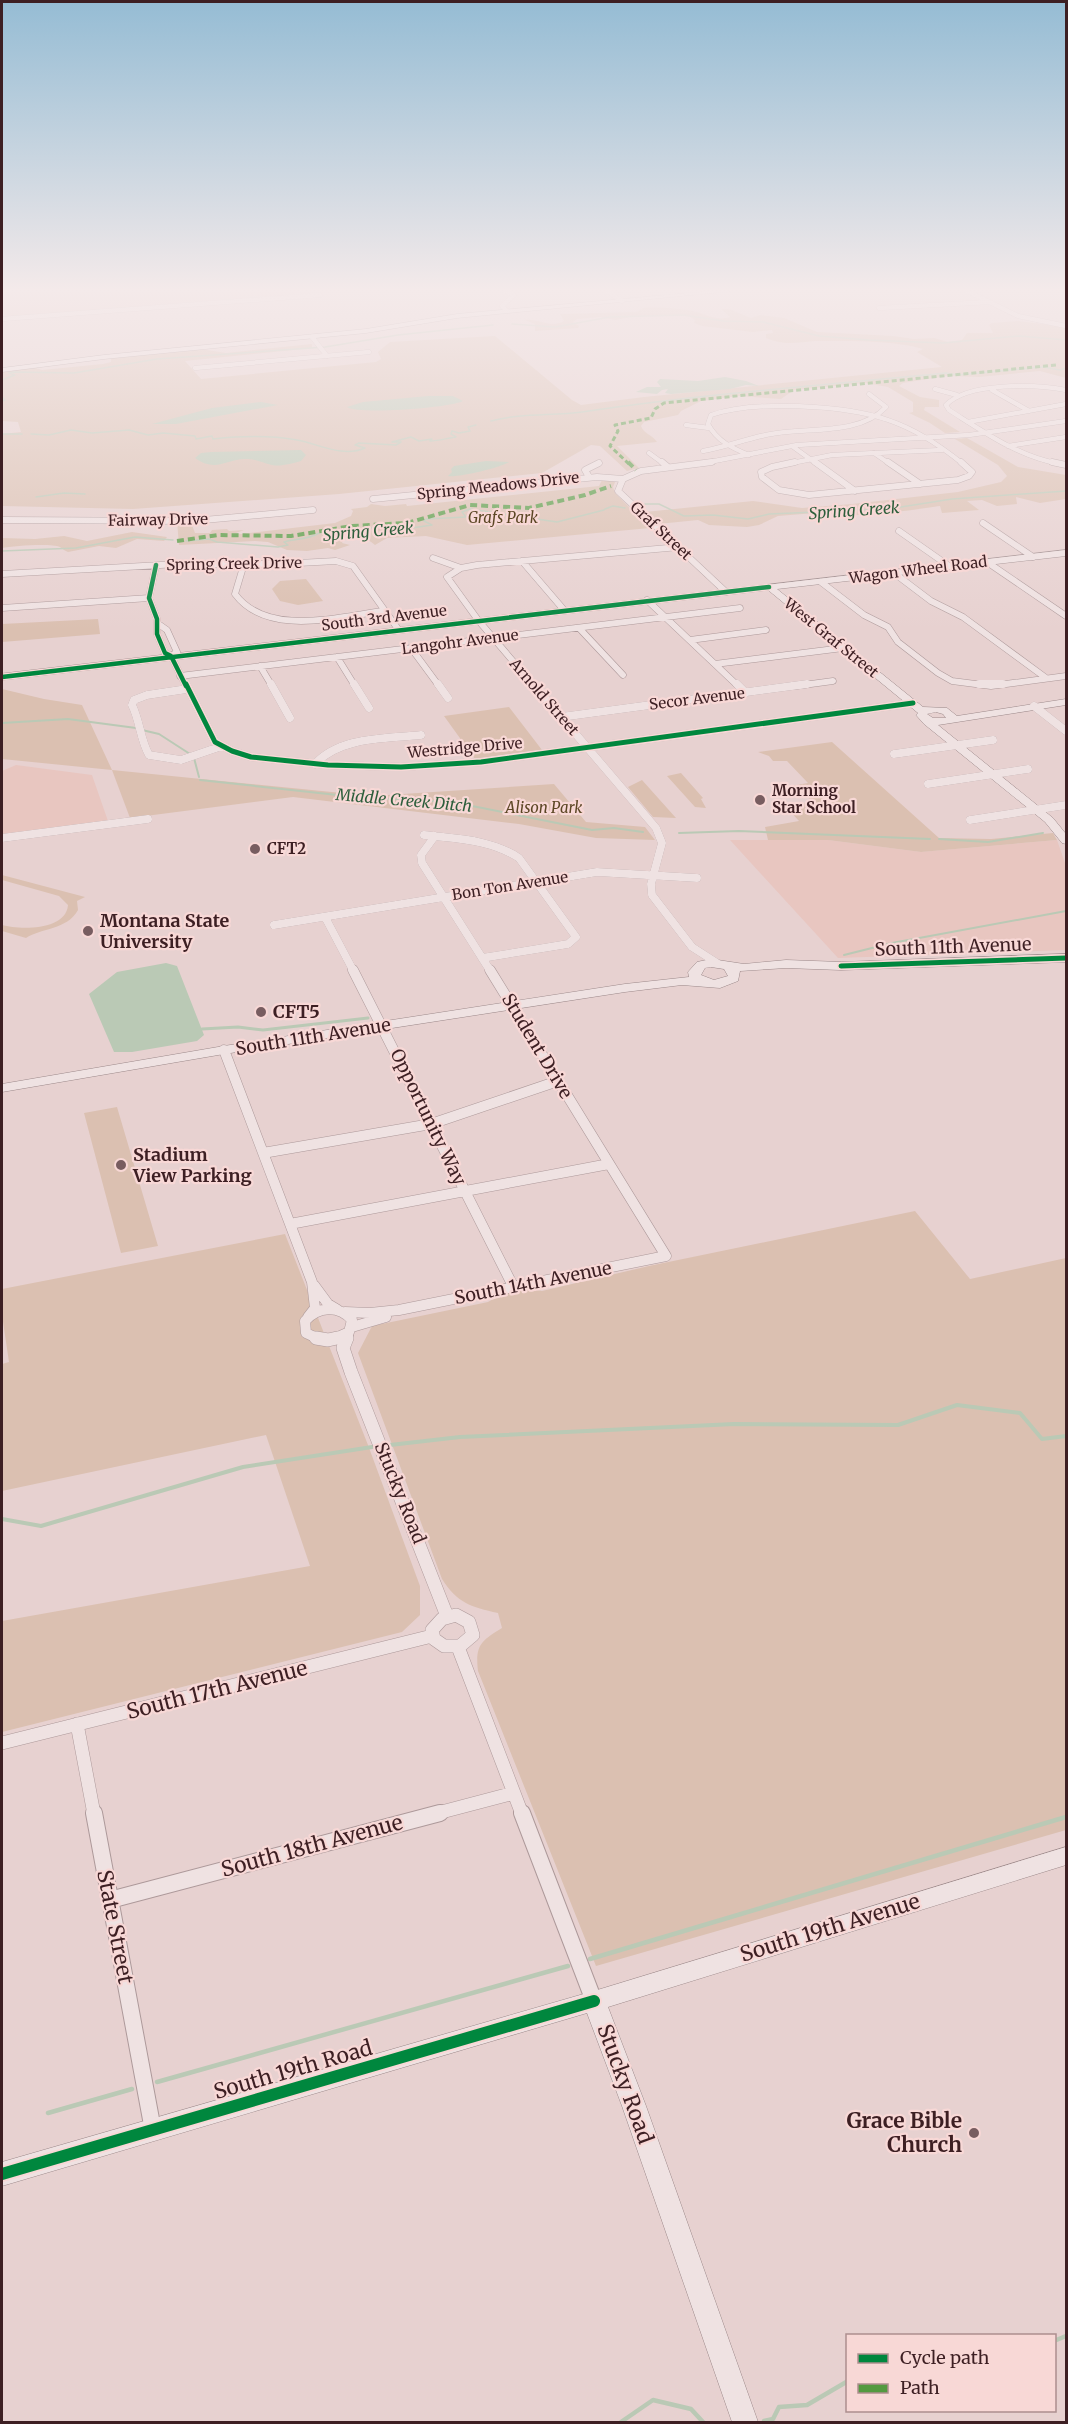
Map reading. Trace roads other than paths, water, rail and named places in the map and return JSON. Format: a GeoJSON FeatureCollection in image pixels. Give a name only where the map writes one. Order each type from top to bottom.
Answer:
{"type":"FeatureCollection","features":[{"type":"Feature","properties":{"kind":"street"},"geometry":{"type":"LineString","coordinates":[[819,404],[821,409]]}},
{"type":"Feature","properties":{"kind":"street"},"geometry":{"type":"LineString","coordinates":[[703,451],[730,446],[769,434],[843,427],[876,416],[883,412],[886,407],[884,404]]}},
{"type":"Feature","properties":{"kind":"street"},"geometry":{"type":"LineString","coordinates":[[946,404],[949,410],[1031,458],[1066,465]]}},
{"type":"Feature","properties":{"kind":"street"},"geometry":{"type":"LineString","coordinates":[[1017,404],[1029,411]]}},
{"type":"Feature","properties":{"kind":"street"},"geometry":{"type":"LineString","coordinates":[[968,422],[1065,404]]}},
{"type":"Feature","properties":{"kind":"street"},"geometry":{"type":"LineString","coordinates":[[710,428],[708,419],[711,415],[726,409],[758,407],[821,409],[876,416],[902,424],[970,468],[972,473],[958,480],[813,495],[792,494],[776,488],[761,476],[763,471],[810,458],[840,454],[942,450]]}},
{"type":"Feature","properties":{"kind":"street","name":"Graf Street"},"geometry":{"type":"LineString","coordinates":[[726,592],[618,491],[623,479],[641,471],[716,462],[792,446],[839,441],[987,433],[1066,421]]}},
{"type":"Feature","properties":{"kind":"street"},"geometry":{"type":"LineString","coordinates":[[686,425],[710,428],[730,446],[749,455]]}},
{"type":"Feature","properties":{"kind":"street"},"geometry":{"type":"LineString","coordinates":[[1008,446],[1066,437]]}},
{"type":"Feature","properties":{"kind":"street"},"geometry":{"type":"LineString","coordinates":[[792,446],[855,491]]}},
{"type":"Feature","properties":{"kind":"street"},"geometry":{"type":"LineString","coordinates":[[874,452],[920,484]]}},
{"type":"Feature","properties":{"kind":"street"},"geometry":{"type":"LineString","coordinates":[[649,453],[668,467]]}},
{"type":"Feature","properties":{"kind":"street"},"geometry":{"type":"LineString","coordinates":[[589,477],[585,470],[599,463]]}},
{"type":"Feature","properties":{"kind":"street","name":"Spring Meadows Drive"},"geometry":{"type":"LineString","coordinates":[[373,499],[589,477],[623,479]]}},
{"type":"Feature","properties":{"kind":"street","name":"Fairway Drive"},"geometry":{"type":"LineString","coordinates":[[2,520],[193,521],[313,510]]}},
{"type":"Feature","properties":{"kind":"street"},"geometry":{"type":"LineString","coordinates":[[982,523],[1034,556]]}},
{"type":"Feature","properties":{"kind":"street"},"geometry":{"type":"LineString","coordinates":[[899,531],[949,566]]}},
{"type":"Feature","properties":{"kind":"street"},"geometry":{"type":"LineString","coordinates":[[433,558],[461,568],[679,547]]}},
{"type":"Feature","properties":{"kind":"street","name":"Wagon Wheel Road"},"geometry":{"type":"LineString","coordinates":[[773,590],[821,582],[1066,553]]}},
{"type":"Feature","properties":{"kind":"street","name":"Spring Creek Drive"},"geometry":{"type":"LineString","coordinates":[[2,574],[156,565],[336,561],[353,566],[398,629]]}},
{"type":"Feature","properties":{"kind":"street"},"geometry":{"type":"LineString","coordinates":[[522,561],[564,610]]}},
{"type":"Feature","properties":{"kind":"street"},"geometry":{"type":"LineString","coordinates":[[987,562],[1066,616]]}},
{"type":"Feature","properties":{"kind":"street"},"geometry":{"type":"LineString","coordinates":[[244,564],[235,594],[243,609],[260,616],[294,620],[383,610]]}},
{"type":"Feature","properties":{"kind":"street"},"geometry":{"type":"LineString","coordinates":[[156,565],[148,598],[157,623],[157,634],[165,653],[171,656],[211,737],[222,746],[188,759],[149,755],[140,736],[138,717],[132,705],[134,700],[147,695],[187,689]]}},
{"type":"Feature","properties":{"kind":"street","name":"Arnold Street"},"geometry":{"type":"LineString","coordinates":[[461,568],[450,573],[447,577],[448,581],[493,638],[659,832],[662,843],[650,890],[694,949],[698,959],[698,973]]}},
{"type":"Feature","properties":{"kind":"street"},"geometry":{"type":"LineString","coordinates":[[894,573],[931,601],[963,617],[1046,678]]}},
{"type":"Feature","properties":{"kind":"street"},"geometry":{"type":"LineString","coordinates":[[821,582],[864,615],[888,627],[898,642],[945,678],[967,684],[992,686],[1066,675]]}},
{"type":"Feature","properties":{"kind":"street","name":"South 3rd Avenue"},"geometry":{"type":"LineString","coordinates":[[2,677],[647,600],[753,589],[773,590]]}},
{"type":"Feature","properties":{"kind":"street","name":"West Graf Street"},"geometry":{"type":"LineString","coordinates":[[773,590],[913,703],[924,716],[1059,830],[1066,841]]}},
{"type":"Feature","properties":{"kind":"street"},"geometry":{"type":"LineString","coordinates":[[2,608],[148,598]]}},
{"type":"Feature","properties":{"kind":"street"},"geometry":{"type":"LineString","coordinates":[[647,600],[746,693]]}},
{"type":"Feature","properties":{"kind":"street","name":"Langohr Avenue"},"geometry":{"type":"LineString","coordinates":[[180,676],[740,608]]}},
{"type":"Feature","properties":{"kind":"street"},"geometry":{"type":"LineString","coordinates":[[157,623],[167,630],[177,652],[171,656]]}},
{"type":"Feature","properties":{"kind":"street"},"geometry":{"type":"LineString","coordinates":[[579,628],[623,675]]}},
{"type":"Feature","properties":{"kind":"street"},"geometry":{"type":"LineString","coordinates":[[690,640],[766,630]]}},
{"type":"Feature","properties":{"kind":"street"},"geometry":{"type":"LineString","coordinates":[[411,648],[448,698]]}},
{"type":"Feature","properties":{"kind":"street"},"geometry":{"type":"LineString","coordinates":[[715,664],[843,648]]}},
{"type":"Feature","properties":{"kind":"street"},"geometry":{"type":"LineString","coordinates":[[336,657],[369,708]]}},
{"type":"Feature","properties":{"kind":"street"},"geometry":{"type":"LineString","coordinates":[[260,666],[290,718]]}},
{"type":"Feature","properties":{"kind":"street","name":"Secor Avenue"},"geometry":{"type":"LineString","coordinates":[[561,717],[833,681]]}},
{"type":"Feature","properties":{"kind":"street","name":"West Graf Street"},"geometry":{"type":"LineString","coordinates":[[893,688],[945,715]]}},
{"type":"Feature","properties":{"kind":"street"},"geometry":{"type":"LineString","coordinates":[[924,716],[984,713],[1066,702]]}},
{"type":"Feature","properties":{"kind":"street","name":"Westridge Drive"},"geometry":{"type":"LineString","coordinates":[[222,746],[251,757],[315,764],[361,767],[443,766],[913,703]]}},
{"type":"Feature","properties":{"kind":"street"},"geometry":{"type":"LineString","coordinates":[[1034,706],[1066,731]]}},
{"type":"Feature","properties":{"kind":"street"},"geometry":{"type":"LineString","coordinates":[[945,715],[943,725],[946,734]]}},
{"type":"Feature","properties":{"kind":"street"},"geometry":{"type":"LineString","coordinates":[[315,764],[326,752],[341,746],[421,735]]}},
{"type":"Feature","properties":{"kind":"street"},"geometry":{"type":"LineString","coordinates":[[894,754],[993,740]]}},
{"type":"Feature","properties":{"kind":"street"},"geometry":{"type":"LineString","coordinates":[[928,784],[1028,769]]}},
{"type":"Feature","properties":{"kind":"street"},"geometry":{"type":"LineString","coordinates":[[970,820],[1066,805]]}},
{"type":"Feature","properties":{"kind":"street"},"geometry":{"type":"LineString","coordinates":[[2,838],[148,819]]}},
{"type":"Feature","properties":{"kind":"street"},"geometry":{"type":"LineString","coordinates":[[424,835],[489,844],[507,849],[519,858],[576,937],[576,940],[568,944],[482,958]]}},
{"type":"Feature","properties":{"kind":"street","name":"Student Drive"},"geometry":{"type":"LineString","coordinates":[[435,836],[423,851],[421,859],[666,1256]]}},
{"type":"Feature","properties":{"kind":"street","name":"Bon Ton Avenue"},"geometry":{"type":"LineString","coordinates":[[274,925],[608,871],[697,878]]}},
{"type":"Feature","properties":{"kind":"street","name":"Opportunity Way"},"geometry":{"type":"LineString","coordinates":[[325,916],[513,1286]]}},
{"type":"Feature","properties":{"kind":"street","name":"Arnold Street"},"geometry":{"type":"LineString","coordinates":[[694,949],[726,969]]}},
{"type":"Feature","properties":{"kind":"street","name":"South 11th Avenue"},"geometry":{"type":"LineString","coordinates":[[726,969],[757,972],[825,969],[841,966],[1066,958]]}},
{"type":"Feature","properties":{"kind":"street"},"geometry":{"type":"LineString","coordinates":[[698,973],[719,984],[726,969]]}},
{"type":"Feature","properties":{"kind":"street"},"geometry":{"type":"LineString","coordinates":[[698,973],[726,969]]}},
{"type":"Feature","properties":{"kind":"street","name":"South 11th Avenue"},"geometry":{"type":"LineString","coordinates":[[2,1088],[224,1050],[624,988],[640,988],[685,980],[698,973]]}},
{"type":"Feature","properties":{"kind":"street"},"geometry":{"type":"LineString","coordinates":[[224,1050],[312,1282],[315,1308],[304,1326],[306,1333],[321,1341],[334,1340],[351,1330],[352,1320],[342,1311],[328,1304],[312,1282]]}},
{"type":"Feature","properties":{"kind":"street"},"geometry":{"type":"LineString","coordinates":[[263,1153],[431,1124],[558,1081]]}},
{"type":"Feature","properties":{"kind":"street"},"geometry":{"type":"LineString","coordinates":[[290,1224],[609,1164]]}},
{"type":"Feature","properties":{"kind":"street","name":"South 14th Avenue"},"geometry":{"type":"LineString","coordinates":[[342,1311],[370,1313],[399,1310],[666,1256]]}},
{"type":"Feature","properties":{"kind":"street"},"geometry":{"type":"LineString","coordinates":[[308,1317],[323,1310],[342,1311]]}},
{"type":"Feature","properties":{"kind":"street","name":"South 14th Avenue"},"geometry":{"type":"LineString","coordinates":[[351,1330],[399,1310]]}},
{"type":"Feature","properties":{"kind":"street","name":"Stucky Road"},"geometry":{"type":"LineString","coordinates":[[351,1330],[344,1348],[351,1371],[447,1616]]}},
{"type":"Feature","properties":{"kind":"street","name":"Stucky Road"},"geometry":{"type":"LineString","coordinates":[[321,1341],[329,1344],[338,1353],[351,1371]]}},
{"type":"Feature","properties":{"kind":"street"},"geometry":{"type":"LineString","coordinates":[[447,1616],[462,1617],[472,1624],[473,1635],[465,1645],[443,1646],[432,1636],[434,1625],[447,1616]]}},
{"type":"Feature","properties":{"kind":"street","name":"South 17th Avenue"},"geometry":{"type":"LineString","coordinates":[[2,1743],[432,1636]]}},
{"type":"Feature","properties":{"kind":"street","name":"Stucky Road"},"geometry":{"type":"LineString","coordinates":[[458,1647],[634,2106],[745,2422]]}},
{"type":"Feature","properties":{"kind":"street","name":"State Street"},"geometry":{"type":"LineString","coordinates":[[77,1724],[153,2130]]}},
{"type":"Feature","properties":{"kind":"street","name":"South 18th Avenue"},"geometry":{"type":"LineString","coordinates":[[110,1900],[514,1793]]}},
{"type":"Feature","properties":{"kind":"street","name":"South 19th Avenue"},"geometry":{"type":"LineString","coordinates":[[594,2001],[1066,1856]]}},
{"type":"Feature","properties":{"kind":"street","name":"South 19th Road"},"geometry":{"type":"LineString","coordinates":[[2,2174],[594,2001]]}},
{"type":"Feature","properties":{"kind":"waterway"},"geometry":{"type":"LineString","coordinates":[[491,421],[643,404]]}},
{"type":"Feature","properties":{"kind":"waterway"},"geometry":{"type":"LineString","coordinates":[[31,434],[49,435],[71,430],[92,433],[129,430],[148,435],[163,433],[195,436],[196,439],[212,436],[213,439],[286,438],[348,452],[365,448],[355,445],[359,443],[396,445],[401,442],[392,442],[411,437],[419,441],[456,437],[451,434],[452,431],[459,433],[470,431],[468,427],[476,425]]}},
{"type":"Feature","properties":{"kind":"waterway"},"geometry":{"type":"LineString","coordinates":[[2,434],[22,434]]}},
{"type":"Feature","properties":{"kind":"waterway","name":"Spring Creek"},"geometry":{"type":"LineString","coordinates":[[645,504],[659,504],[684,516],[713,515],[748,519],[769,514],[888,509],[952,499],[1066,491]]}},
{"type":"Feature","properties":{"kind":"waterway"},"geometry":{"type":"LineString","coordinates":[[36,497],[64,493],[85,494]]}},
{"type":"Feature","properties":{"kind":"waterway","name":"Spring Creek"},"geometry":{"type":"LineString","coordinates":[[605,509],[613,506],[625,508]]}},
{"type":"Feature","properties":{"kind":"waterway","name":"Spring Creek"},"geometry":{"type":"LineString","coordinates":[[186,541],[209,539],[217,542],[278,547],[288,545],[284,542],[311,537],[319,533],[392,526],[398,530],[432,525],[424,521],[426,519],[466,517],[462,512],[470,509],[557,522],[604,510]]}},
{"type":"Feature","properties":{"kind":"waterway","name":"Spring Creek"},"geometry":{"type":"LineString","coordinates":[[2,551],[76,548],[135,537],[173,540]]}},
{"type":"Feature","properties":{"kind":"waterway","name":"Middle Creek Ditch"},"geometry":{"type":"LineString","coordinates":[[2,723],[68,719],[136,728]]}},
{"type":"Feature","properties":{"kind":"waterway","name":"Middle Creek Ditch"},"geometry":{"type":"LineString","coordinates":[[142,730],[159,734],[190,754]]}},
{"type":"Feature","properties":{"kind":"waterway","name":"Middle Creek Ditch"},"geometry":{"type":"LineString","coordinates":[[194,758],[199,777]]}},
{"type":"Feature","properties":{"kind":"waterway","name":"Middle Creek Ditch"},"geometry":{"type":"LineString","coordinates":[[200,780],[365,798],[452,802],[592,830],[614,828],[643,832]]}},
{"type":"Feature","properties":{"kind":"waterway","name":"Middle Creek Ditch"},"geometry":{"type":"LineString","coordinates":[[679,833],[739,831],[930,839]]}},
{"type":"Feature","properties":{"kind":"waterway","name":"Middle Creek Ditch"},"geometry":{"type":"LineString","coordinates":[[939,839],[988,842],[1043,833]]}},
{"type":"Feature","properties":{"kind":"waterway"},"geometry":{"type":"LineString","coordinates":[[844,955],[892,943],[1066,911]]}},
{"type":"Feature","properties":{"kind":"waterway"},"geometry":{"type":"LineString","coordinates":[[202,1029],[238,1027],[263,1030],[368,1018]]}},
{"type":"Feature","properties":{"kind":"waterway"},"geometry":{"type":"LineString","coordinates":[[390,1445],[460,1437],[734,1424],[898,1425],[957,1405],[1020,1413],[1042,1439],[1066,1436]]}},
{"type":"Feature","properties":{"kind":"waterway"},"geometry":{"type":"LineString","coordinates":[[2,1519],[41,1526],[243,1467],[372,1447]]}},
{"type":"Feature","properties":{"kind":"waterway"},"geometry":{"type":"LineString","coordinates":[[590,1959],[1066,1817]]}},
{"type":"Feature","properties":{"kind":"waterway"},"geometry":{"type":"LineString","coordinates":[[157,2082],[568,1966]]}},
{"type":"Feature","properties":{"kind":"waterway"},"geometry":{"type":"LineString","coordinates":[[48,2113],[132,2089]]}},
{"type":"Feature","properties":{"kind":"waterway"},"geometry":{"type":"LineString","coordinates":[[1056,2340],[1066,2336]]}},
{"type":"Feature","properties":{"kind":"waterway"},"geometry":{"type":"LineString","coordinates":[[764,2421],[773,2419],[779,2407],[807,2405],[846,2382]]}},
{"type":"Feature","properties":{"kind":"waterway"},"geometry":{"type":"LineString","coordinates":[[621,2422],[653,2400],[691,2409],[703,2422]]}},
{"type":"Feature","properties":{"kind":"place","name":"Morning Star School"},"geometry":{"type":"Point","coordinates":[760,800]}},
{"type":"Feature","properties":{"kind":"place","name":"CFT2"},"geometry":{"type":"Point","coordinates":[255,849]}},
{"type":"Feature","properties":{"kind":"place","name":"Montana State University"},"geometry":{"type":"Point","coordinates":[88,931]}},
{"type":"Feature","properties":{"kind":"place","name":"CFT5"},"geometry":{"type":"Point","coordinates":[261,1012]}},
{"type":"Feature","properties":{"kind":"place","name":"Stadium View Parking"},"geometry":{"type":"Point","coordinates":[121,1165]}},
{"type":"Feature","properties":{"kind":"place","name":"Grace Bible Church"},"geometry":{"type":"Point","coordinates":[974,2133]}},
{"type":"Feature","properties":{"kind":"park label","name":"Grafs Park"},"geometry":{"type":"Point","coordinates":[503,518]}},
{"type":"Feature","properties":{"kind":"park label","name":"Alison Park"},"geometry":{"type":"Point","coordinates":[544,808]}}]}
